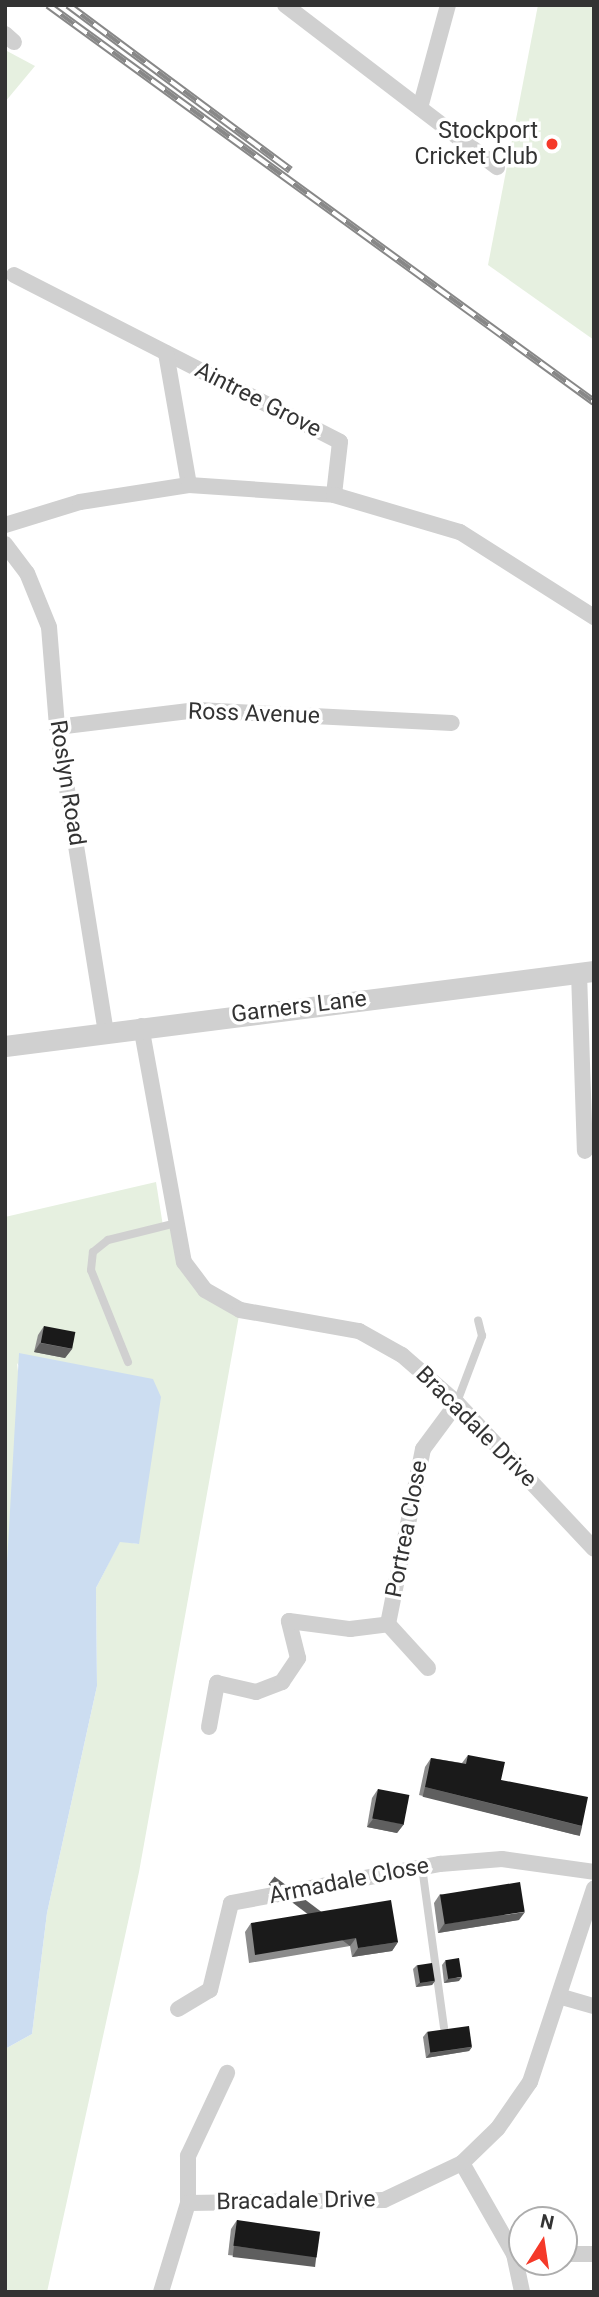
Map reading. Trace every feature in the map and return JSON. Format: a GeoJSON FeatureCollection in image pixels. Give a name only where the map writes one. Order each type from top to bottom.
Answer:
{"type":"FeatureCollection","features":[{"type":"Feature","properties":{"kind":"street"},"geometry":{"type":"LineString","coordinates":[[285,5],[497,167]]}},
{"type":"Feature","properties":{"kind":"street"},"geometry":{"type":"LineString","coordinates":[[420,108],[448,5]]}},
{"type":"Feature","properties":{"kind":"street","name":"Aintree Grove"},"geometry":{"type":"LineString","coordinates":[[14,275],[340,442],[334,495]]}},
{"type":"Feature","properties":{"kind":"street","name":"Aintree Grove"},"geometry":{"type":"LineString","coordinates":[[166,353],[189,485]]}},
{"type":"Feature","properties":{"kind":"street"},"geometry":{"type":"LineString","coordinates":[[5,525],[80,502],[189,485],[334,495],[460,532],[594,617]]}},
{"type":"Feature","properties":{"kind":"street","name":"Roslyn Road"},"geometry":{"type":"LineString","coordinates":[[5,544],[27,573],[49,627],[57,727],[106,1032]]}},
{"type":"Feature","properties":{"kind":"street","name":"Ross Avenue"},"geometry":{"type":"LineString","coordinates":[[57,727],[197,710],[452,723]]}},
{"type":"Feature","properties":{"kind":"street"},"geometry":{"type":"LineString","coordinates":[[585,1151],[586,972]]}},
{"type":"Feature","properties":{"kind":"street","name":"Garners Lane"},"geometry":{"type":"LineString","coordinates":[[5,1046],[141,1026],[586,972]]}},
{"type":"Feature","properties":{"kind":"street","name":"Bracadale Drive"},"geometry":{"type":"LineString","coordinates":[[141,1026],[184,1262],[205,1290],[240,1310],[359,1331],[402,1355],[457,1403],[593,1548]]}},
{"type":"Feature","properties":{"kind":"street","name":"Portrea Close"},"geometry":{"type":"LineString","coordinates":[[388,1624],[423,1450],[457,1403]]}},
{"type":"Feature","properties":{"kind":"street","name":"Portrea Close"},"geometry":{"type":"LineString","coordinates":[[209,1727],[218,1683],[256,1692],[282,1682],[298,1658],[289,1621],[349,1629],[388,1624]]}},
{"type":"Feature","properties":{"kind":"street","name":"Portrea Close"},"geometry":{"type":"LineString","coordinates":[[388,1624],[428,1668]]}},
{"type":"Feature","properties":{"kind":"street","name":"Armadale Close"},"geometry":{"type":"LineString","coordinates":[[178,2010],[210,1990],[231,1903],[422,1867],[502,1859],[594,1872]]}},
{"type":"Feature","properties":{"kind":"street","name":"Bracadale Drive"},"geometry":{"type":"LineString","coordinates":[[188,2203],[384,2200],[462,2164],[498,2128],[530,2082],[562,1997],[594,1888]]}},
{"type":"Feature","properties":{"kind":"street"},"geometry":{"type":"LineString","coordinates":[[562,1997],[594,2006]]}},
{"type":"Feature","properties":{"kind":"street","name":"Bracadale Drive"},"geometry":{"type":"LineString","coordinates":[[161,2292],[188,2203],[188,2156],[227,2073]]}},
{"type":"Feature","properties":{"kind":"street"},"geometry":{"type":"LineString","coordinates":[[462,2164],[508,2237]]}},
{"type":"Feature","properties":{"kind":"lane"},"geometry":{"type":"LineString","coordinates":[[128,1362],[91,1270],[93,1252],[108,1240],[176,1223]]}},
{"type":"Feature","properties":{"kind":"lane"},"geometry":{"type":"LineString","coordinates":[[457,1403],[482,1336],[478,1320]]}},
{"type":"Feature","properties":{"kind":"lane"},"geometry":{"type":"LineString","coordinates":[[422,1867],[444,2028]]}},
{"type":"Feature","properties":{"kind":"green space","name":"Stockport Cricket Club"},"geometry":{"type":"Polygon","coordinates":[[[538,5],[594,5],[594,340],[488,265],[538,5]]]}},
{"type":"Feature","properties":{"kind":"green space"},"geometry":{"type":"Polygon","coordinates":[[[5,51],[35,66],[5,102],[5,51]]]}},
{"type":"Feature","properties":{"kind":"green space"},"geometry":{"type":"Polygon","coordinates":[[[156,1182],[163,1226],[176,1223],[184,1262],[240,1310],[139,1872],[47,2292],[5,2292],[5,2049],[32,2034],[47,1913],[97,1686],[96,1588],[120,1541],[138,1544],[17,1363],[21,1397],[5,1598],[5,1217],[156,1182]]]}},
{"type":"Feature","properties":{"kind":"water"},"geometry":{"type":"Polygon","coordinates":[[[19,1353],[153,1379],[161,1397],[139,1544],[120,1542],[96,1588],[97,1686],[47,1913],[32,2034],[5,2049],[5,1598],[19,1353]]]}},
{"type":"Feature","properties":{"kind":"building"},"geometry":{"type":"Polygon","coordinates":[[[44,1326],[75,1332],[72,1349],[41,1343],[44,1326]]]}},
{"type":"Feature","properties":{"kind":"building"},"geometry":{"type":"Polygon","coordinates":[[[468,1755],[505,1762],[501,1780],[588,1797],[582,1826],[425,1787],[431,1758],[466,1764],[468,1755]]]}},
{"type":"Feature","properties":{"kind":"building"},"geometry":{"type":"Polygon","coordinates":[[[378,1789],[409,1795],[404,1825],[372,1818],[378,1789]]]}},
{"type":"Feature","properties":{"kind":"building"},"geometry":{"type":"Polygon","coordinates":[[[520,1882],[525,1912],[445,1924],[440,1895],[520,1882]]]}},
{"type":"Feature","properties":{"kind":"building"},"geometry":{"type":"Polygon","coordinates":[[[391,1900],[398,1942],[358,1948],[356,1938],[255,1955],[251,1923],[391,1900]]]}},
{"type":"Feature","properties":{"kind":"building"},"geometry":{"type":"Polygon","coordinates":[[[459,1958],[462,1977],[448,1979],[445,1960],[459,1958]]]}},
{"type":"Feature","properties":{"kind":"building"},"geometry":{"type":"Polygon","coordinates":[[[432,1963],[435,1981],[420,1983],[417,1965],[432,1963]]]}},
{"type":"Feature","properties":{"kind":"building"},"geometry":{"type":"Polygon","coordinates":[[[469,2026],[472,2047],[430,2053],[427,2032],[469,2026]]]}},
{"type":"Feature","properties":{"kind":"building"},"geometry":{"type":"Polygon","coordinates":[[[237,2220],[320,2232],[317,2257],[233,2246],[237,2220]]]}},
{"type":"Feature","properties":{"kind":"railway"},"geometry":{"type":"LineString","coordinates":[[48,5],[594,402]]}},
{"type":"Feature","properties":{"kind":"railway"},"geometry":{"type":"LineString","coordinates":[[68,5],[290,170]]}},
{"type":"Feature","properties":{"kind":"place","name":"Stockport Cricket Club"},"geometry":{"type":"Point","coordinates":[552,144]}}]}
